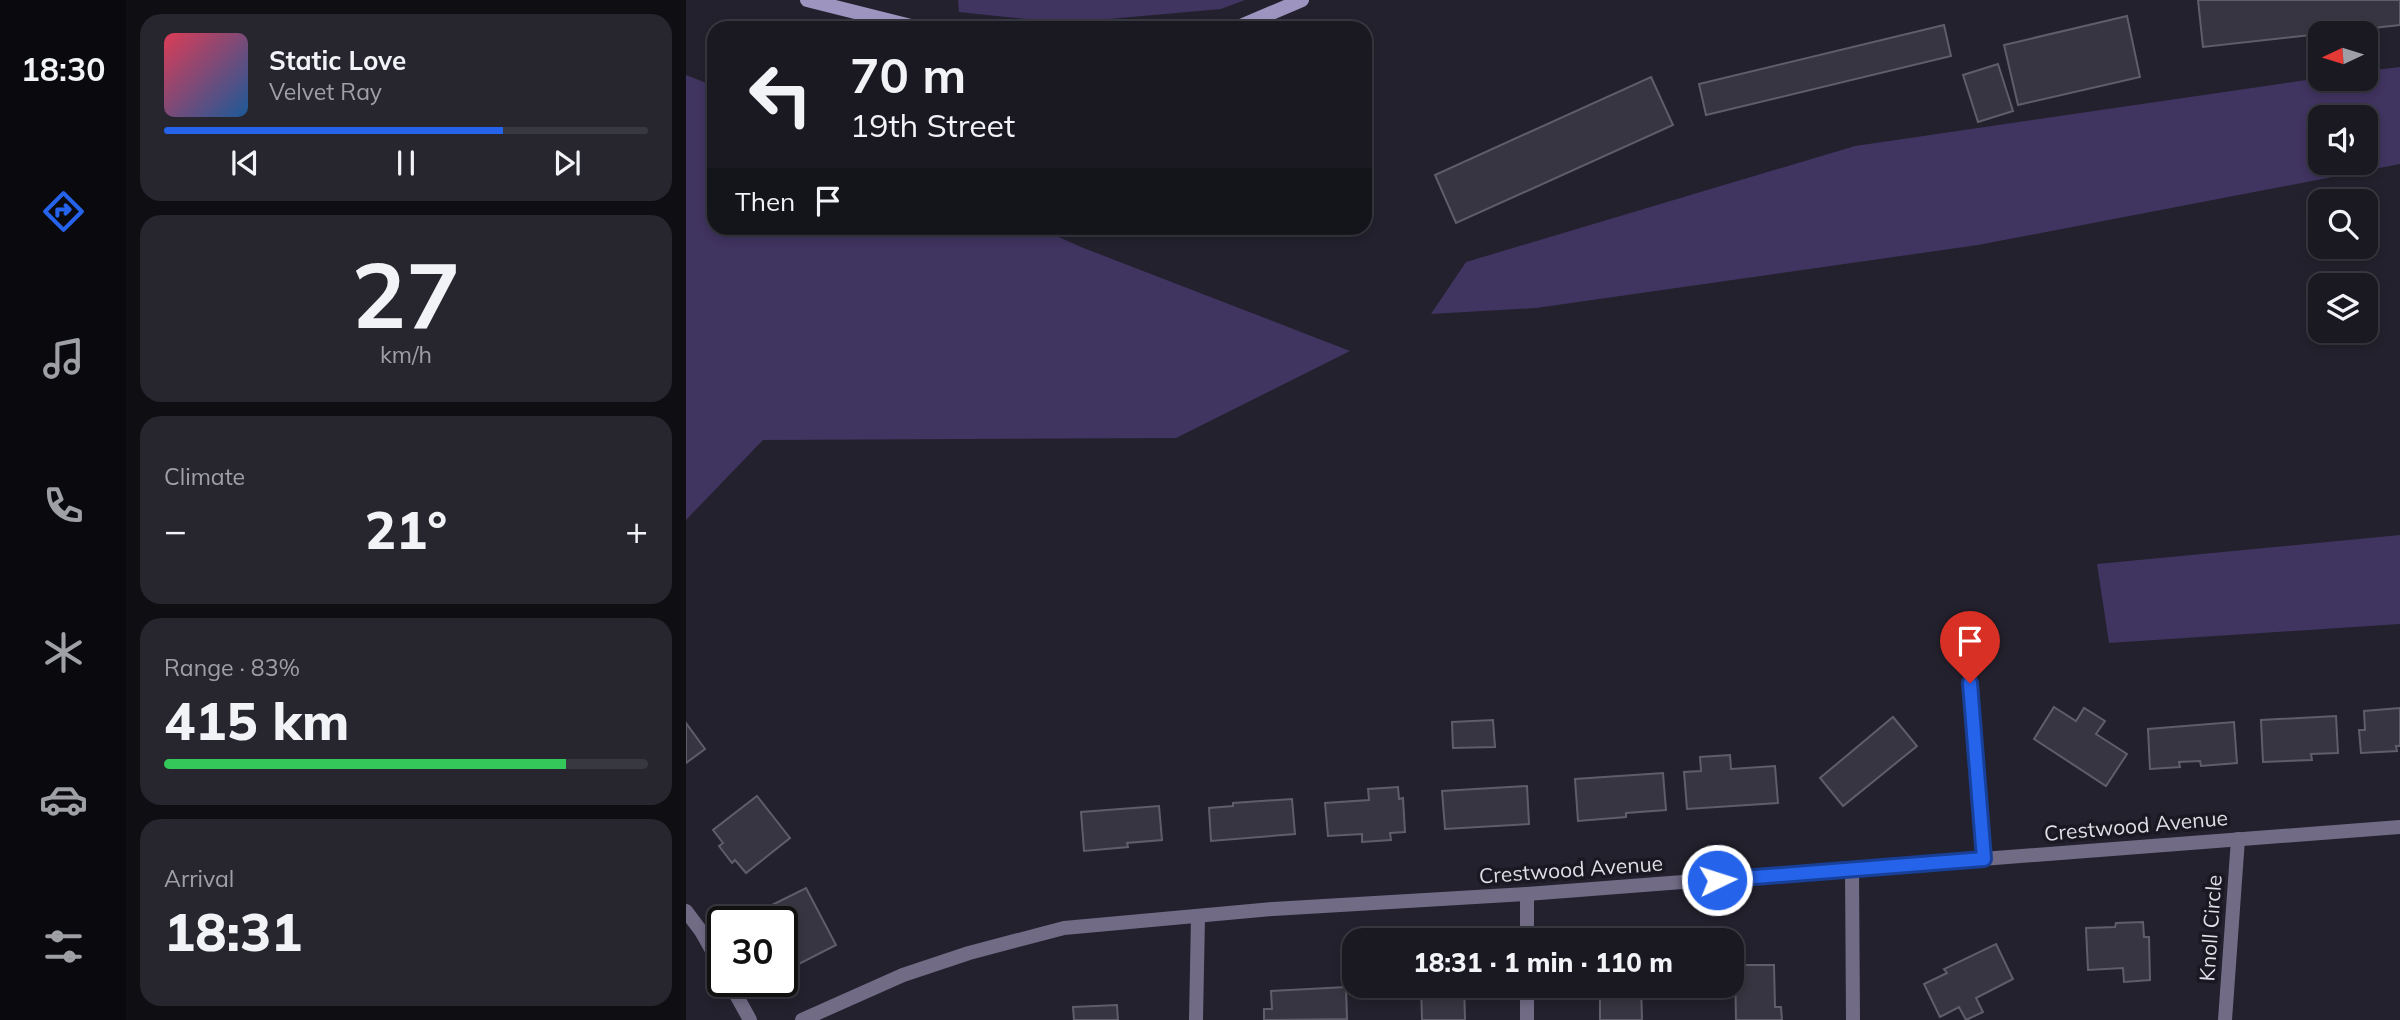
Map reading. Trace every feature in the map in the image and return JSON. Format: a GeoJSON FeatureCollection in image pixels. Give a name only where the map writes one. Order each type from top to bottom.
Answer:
{"type":"FeatureCollection","features":[{"type":"Feature","properties":{"kind":"street"},"geometry":{"type":"LineString","coordinates":[[807,0],[891,21]]}},
{"type":"Feature","properties":{"kind":"street"},"geometry":{"type":"LineString","coordinates":[[1252,21],[1302,0]]}},
{"type":"Feature","properties":{"kind":"street"},"geometry":{"type":"LineString","coordinates":[[1970,683],[1984,859]]}},
{"type":"Feature","properties":{"kind":"street","name":"Crestwood Avenue"},"geometry":{"type":"LineString","coordinates":[[802,1020],[903,975],[969,953],[1064,928],[1273,909],[1527,894],[2400,827]]}},
{"type":"Feature","properties":{"kind":"street","name":"Knoll Circle"},"geometry":{"type":"LineString","coordinates":[[2225,1020],[2238,839]]}},
{"type":"Feature","properties":{"kind":"street"},"geometry":{"type":"LineString","coordinates":[[1853,870],[1853,1020]]}},
{"type":"Feature","properties":{"kind":"street"},"geometry":{"type":"LineString","coordinates":[[1527,894],[1527,928]]}},
{"type":"Feature","properties":{"kind":"street"},"geometry":{"type":"LineString","coordinates":[[686,911],[707,942]]}},
{"type":"Feature","properties":{"kind":"street"},"geometry":{"type":"LineString","coordinates":[[1196,1020],[1198,917]]}},
{"type":"Feature","properties":{"kind":"street"},"geometry":{"type":"LineString","coordinates":[[737,997],[750,1020]]}},
{"type":"Feature","properties":{"kind":"street"},"geometry":{"type":"LineString","coordinates":[[1527,998],[1527,1020]]}},
{"type":"Feature","properties":{"kind":"shaded area"},"geometry":{"type":"Polygon","coordinates":[[[958,0],[1245,0],[1221,9],[1086,21],[1045,21],[959,12],[958,0]]]}},
{"type":"Feature","properties":{"kind":"shaded area"},"geometry":{"type":"Polygon","coordinates":[[[2400,67],[2400,164],[2378,168],[2378,105],[2308,105],[2308,175],[2343,175],[1978,245],[1536,308],[1431,314],[1466,262],[1855,146],[2308,80],[2308,91],[2378,91],[2378,70],[2400,67]]]}},
{"type":"Feature","properties":{"kind":"shaded area"},"geometry":{"type":"Polygon","coordinates":[[[686,75],[707,83],[707,235],[1054,235],[1350,351],[1176,438],[763,440],[686,520],[686,75]]]}},
{"type":"Feature","properties":{"kind":"shaded area"},"geometry":{"type":"Polygon","coordinates":[[[2400,535],[2400,624],[2109,643],[2097,564],[2400,535]]]}},
{"type":"Feature","properties":{"kind":"building"},"geometry":{"type":"Polygon","coordinates":[[[2198,0],[2400,0],[2400,25],[2378,27],[2378,21],[2308,21],[2308,35],[2203,47],[2198,0]]]}},
{"type":"Feature","properties":{"kind":"building"},"geometry":{"type":"Polygon","coordinates":[[[2127,16],[2140,77],[2018,105],[2004,45],[2127,16]]]}},
{"type":"Feature","properties":{"kind":"building"},"geometry":{"type":"Polygon","coordinates":[[[1944,25],[1951,56],[1706,115],[1699,84],[1944,25]]]}},
{"type":"Feature","properties":{"kind":"building"},"geometry":{"type":"Polygon","coordinates":[[[1998,64],[2013,111],[1978,122],[1963,75],[1998,64]]]}},
{"type":"Feature","properties":{"kind":"building"},"geometry":{"type":"Polygon","coordinates":[[[1651,77],[1673,125],[1456,223],[1435,175],[1651,77]]]}},
{"type":"Feature","properties":{"kind":"building"},"geometry":{"type":"Polygon","coordinates":[[[2054,707],[2076,721],[2084,708],[2105,721],[2096,734],[2127,754],[2106,786],[2034,739],[2054,707]]]}},
{"type":"Feature","properties":{"kind":"building"},"geometry":{"type":"Polygon","coordinates":[[[2400,708],[2400,746],[2396,746],[2397,751],[2361,753],[2359,730],[2365,730],[2364,711],[2400,708]]]}},
{"type":"Feature","properties":{"kind":"building"},"geometry":{"type":"Polygon","coordinates":[[[2336,716],[2338,753],[2311,754],[2312,760],[2263,762],[2261,720],[2336,716]]]}},
{"type":"Feature","properties":{"kind":"building"},"geometry":{"type":"Polygon","coordinates":[[[1893,717],[1917,746],[1843,806],[1820,778],[1893,717]]]}},
{"type":"Feature","properties":{"kind":"building"},"geometry":{"type":"Polygon","coordinates":[[[1493,720],[1495,747],[1453,748],[1452,722],[1493,720]]]}},
{"type":"Feature","properties":{"kind":"building"},"geometry":{"type":"Polygon","coordinates":[[[2234,722],[2237,763],[2201,766],[2200,761],[2179,762],[2180,767],[2150,769],[2148,729],[2234,722]]]}},
{"type":"Feature","properties":{"kind":"building"},"geometry":{"type":"Polygon","coordinates":[[[686,723],[705,749],[686,763],[686,723]]]}},
{"type":"Feature","properties":{"kind":"building"},"geometry":{"type":"Polygon","coordinates":[[[1730,755],[1731,769],[1775,766],[1778,803],[1687,809],[1684,772],[1701,771],[1700,757],[1730,755]]]}},
{"type":"Feature","properties":{"kind":"building"},"geometry":{"type":"Polygon","coordinates":[[[1663,773],[1666,810],[1578,821],[1575,779],[1663,773]]]}},
{"type":"Feature","properties":{"kind":"building"},"geometry":{"type":"Polygon","coordinates":[[[1527,786],[1529,824],[1445,829],[1442,791],[1527,786]]]}},
{"type":"Feature","properties":{"kind":"building"},"geometry":{"type":"Polygon","coordinates":[[[1398,787],[1399,799],[1403,798],[1405,832],[1390,833],[1391,840],[1362,842],[1362,834],[1328,836],[1325,803],[1369,800],[1368,789],[1398,787]]]}},
{"type":"Feature","properties":{"kind":"building"},"geometry":{"type":"Polygon","coordinates":[[[757,796],[790,838],[746,873],[735,860],[732,863],[719,846],[723,843],[713,830],[757,796]]]}},
{"type":"Feature","properties":{"kind":"building"},"geometry":{"type":"Polygon","coordinates":[[[1292,799],[1295,834],[1211,841],[1209,808],[1233,806],[1233,803],[1292,799]]]}},
{"type":"Feature","properties":{"kind":"building"},"geometry":{"type":"Polygon","coordinates":[[[1159,806],[1162,840],[1127,843],[1128,847],[1084,851],[1081,812],[1159,806]]]}},
{"type":"Feature","properties":{"kind":"building"},"geometry":{"type":"Polygon","coordinates":[[[806,888],[836,945],[798,964],[798,906],[770,906],[806,888]]]}},
{"type":"Feature","properties":{"kind":"building"},"geometry":{"type":"Polygon","coordinates":[[[2143,922],[2144,937],[2149,937],[2150,980],[2124,982],[2123,968],[2088,970],[2086,928],[2143,922]]]}},
{"type":"Feature","properties":{"kind":"building"},"geometry":{"type":"Polygon","coordinates":[[[1996,944],[2013,979],[1976,998],[1983,1012],[1966,1020],[1959,1007],[1940,1017],[1924,984],[1947,973],[1944,969],[1996,944]]]}},
{"type":"Feature","properties":{"kind":"building"},"geometry":{"type":"Polygon","coordinates":[[[1744,965],[1774,965],[1775,1007],[1781,1007],[1782,1020],[1736,1020],[1736,998],[1744,998],[1744,965]]]}},
{"type":"Feature","properties":{"kind":"building"},"geometry":{"type":"Polygon","coordinates":[[[1342,987],[1342,998],[1346,998],[1347,1019],[1264,1020],[1264,1009],[1272,1009],[1271,991],[1342,987]]]}},
{"type":"Feature","properties":{"kind":"building"},"geometry":{"type":"Polygon","coordinates":[[[1421,998],[1464,998],[1465,1020],[1422,1020],[1421,998]]]}},
{"type":"Feature","properties":{"kind":"building"},"geometry":{"type":"Polygon","coordinates":[[[1600,998],[1641,998],[1642,1020],[1600,1020],[1600,998]]]}},
{"type":"Feature","properties":{"kind":"building"},"geometry":{"type":"Polygon","coordinates":[[[1117,1005],[1118,1020],[1074,1020],[1073,1007],[1117,1005]]]}},
{"type":"Feature","properties":{"kind":"route"},"geometry":{"type":"LineString","coordinates":[[1717,880],[1984,859],[1970,683]]}}]}
